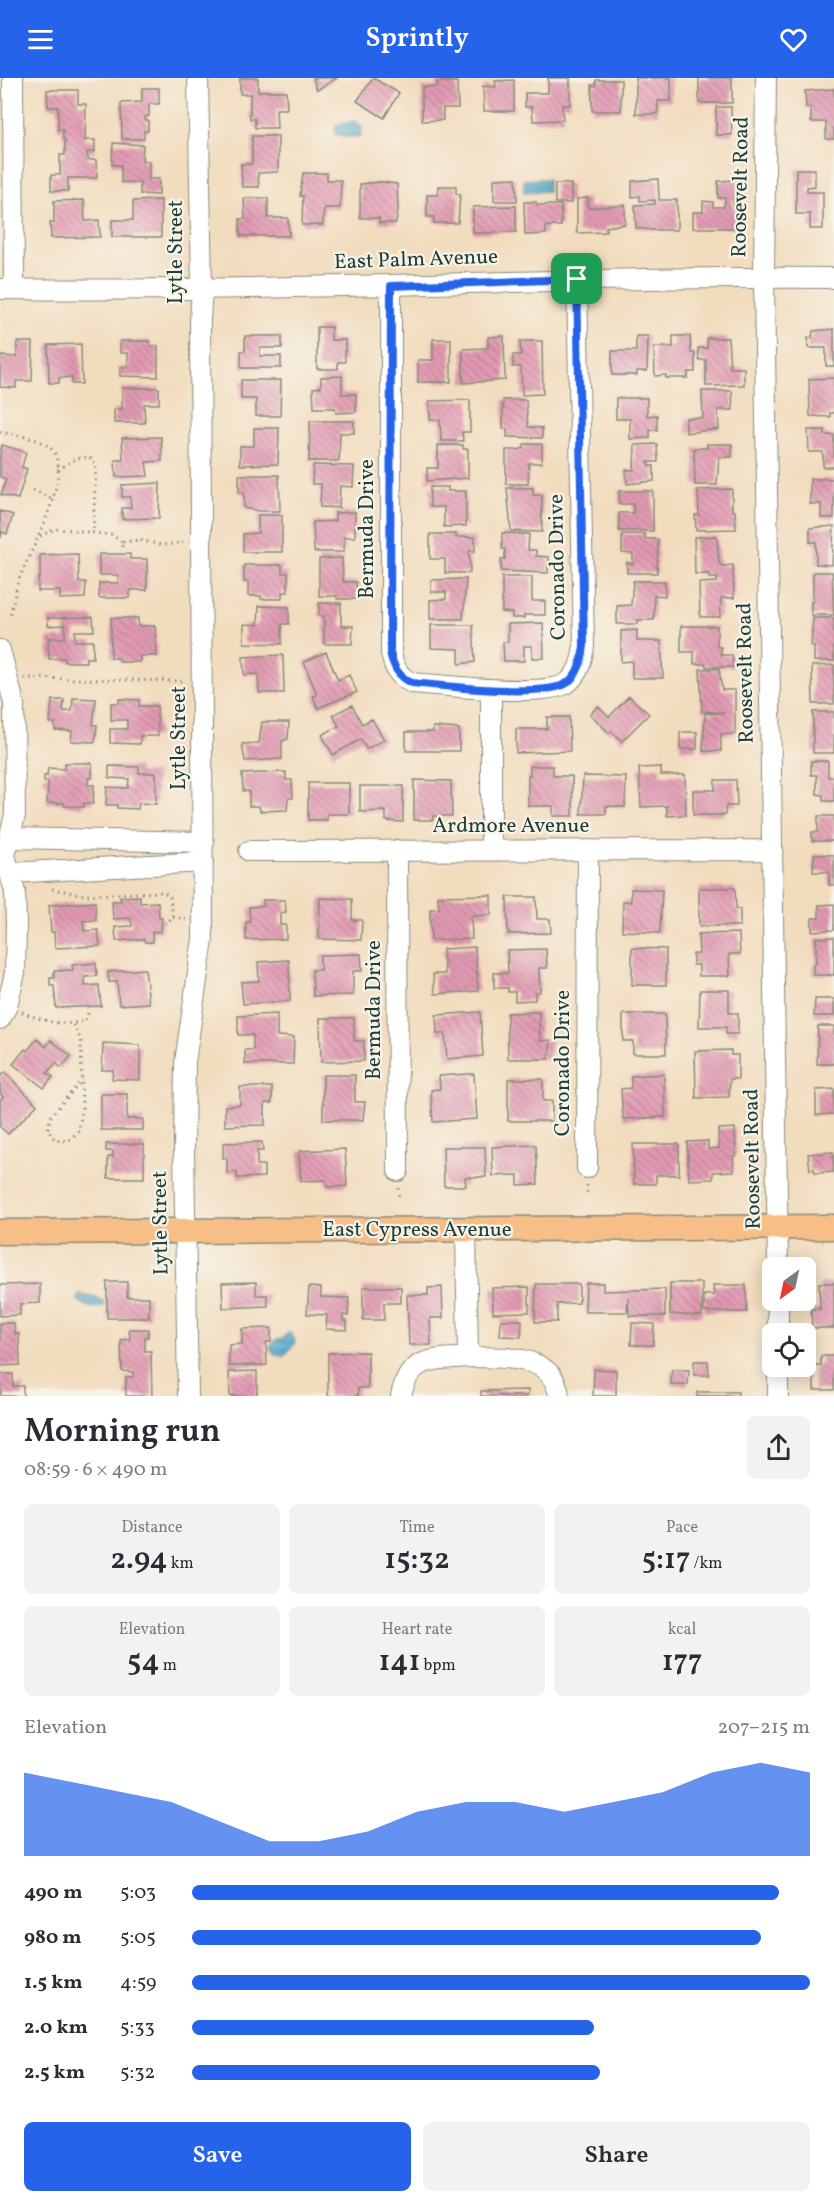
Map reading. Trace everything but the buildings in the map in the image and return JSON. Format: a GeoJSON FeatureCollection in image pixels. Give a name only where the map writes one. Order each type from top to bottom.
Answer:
{"type":"FeatureCollection","features":[{"type":"Feature","properties":{"kind":"main road","name":"East Cypress Avenue"},"geometry":{"type":"LineString","coordinates":[[0,1232],[834,1227]]}},
{"type":"Feature","properties":{"kind":"street"},"geometry":{"type":"LineString","coordinates":[[7,289],[13,78]]}},
{"type":"Feature","properties":{"kind":"street","name":"Lytle Street"},"geometry":{"type":"LineString","coordinates":[[188,1396],[185,1062],[203,939],[204,852],[200,320],[202,288],[198,78]]}},
{"type":"Feature","properties":{"kind":"street","name":"Roosevelt Road"},"geometry":{"type":"LineString","coordinates":[[766,78],[764,277],[778,1257]]}},
{"type":"Feature","properties":{"kind":"street","name":"East Palm Avenue"},"geometry":{"type":"LineString","coordinates":[[7,289],[391,286],[577,279],[834,278]]}},
{"type":"Feature","properties":{"kind":"street","name":"Coronado Drive"},"geometry":{"type":"LineString","coordinates":[[491,689],[556,688],[574,677],[582,663],[584,646],[577,279]]}},
{"type":"Feature","properties":{"kind":"street","name":"Bermuda Drive"},"geometry":{"type":"LineString","coordinates":[[391,286],[390,653],[394,668],[402,678],[412,683],[491,689]]}},
{"type":"Feature","properties":{"kind":"street"},"geometry":{"type":"LineString","coordinates":[[0,650],[14,703],[15,815],[5,855],[15,892],[16,960],[7,1006],[0,1019]]}},
{"type":"Feature","properties":{"kind":"street"},"geometry":{"type":"LineString","coordinates":[[491,689],[491,849]]}},
{"type":"Feature","properties":{"kind":"street"},"geometry":{"type":"LineString","coordinates":[[10,838],[204,852]]}},
{"type":"Feature","properties":{"kind":"street","name":"Bermuda Drive"},"geometry":{"type":"LineString","coordinates":[[397,850],[398,1171]]}},
{"type":"Feature","properties":{"kind":"street","name":"Coronado Drive"},"geometry":{"type":"LineString","coordinates":[[587,1168],[588,850]]}},
{"type":"Feature","properties":{"kind":"street","name":"Ardmore Avenue"},"geometry":{"type":"LineString","coordinates":[[249,851],[773,850]]}},
{"type":"Feature","properties":{"kind":"street"},"geometry":{"type":"LineString","coordinates":[[10,873],[204,852]]}},
{"type":"Feature","properties":{"kind":"street"},"geometry":{"type":"LineString","coordinates":[[466,1230],[468,1357]]}},
{"type":"Feature","properties":{"kind":"street"},"geometry":{"type":"LineString","coordinates":[[401,1396],[408,1377],[423,1361],[468,1357],[518,1358],[532,1362],[547,1370],[553,1378],[559,1396]]}},
{"type":"Feature","properties":{"kind":"street"},"geometry":{"type":"LineString","coordinates":[[778,1377],[778,1396]]}},
{"type":"Feature","properties":{"kind":"path"},"geometry":{"type":"LineString","coordinates":[[0,432],[44,443],[55,453],[58,470],[50,512],[43,523],[20,579],[9,618]]}},
{"type":"Feature","properties":{"kind":"path"},"geometry":{"type":"LineString","coordinates":[[58,470],[77,458],[90,457],[96,465],[93,533]]}},
{"type":"Feature","properties":{"kind":"path"},"geometry":{"type":"LineString","coordinates":[[33,490],[52,499]]}},
{"type":"Feature","properties":{"kind":"path"},"geometry":{"type":"LineString","coordinates":[[39,536],[55,529],[111,535],[123,542],[139,540],[161,545],[183,543]]}},
{"type":"Feature","properties":{"kind":"path"},"geometry":{"type":"LineString","coordinates":[[122,549],[123,542]]}},
{"type":"Feature","properties":{"kind":"path"},"geometry":{"type":"LineString","coordinates":[[24,678],[184,681]]}},
{"type":"Feature","properties":{"kind":"path"},"geometry":{"type":"LineString","coordinates":[[44,888],[86,895],[164,892],[170,897],[173,917]]}},
{"type":"Feature","properties":{"kind":"path"},"geometry":{"type":"LineString","coordinates":[[173,917],[186,919]]}},
{"type":"Feature","properties":{"kind":"path"},"geometry":{"type":"LineString","coordinates":[[165,923],[173,917]]}},
{"type":"Feature","properties":{"kind":"path"},"geometry":{"type":"LineString","coordinates":[[22,1012],[46,1022],[73,1024],[85,1021],[88,1013]]}},
{"type":"Feature","properties":{"kind":"path"},"geometry":{"type":"LineString","coordinates":[[73,1024],[81,1040],[82,1080],[82,1109],[79,1131],[68,1141],[55,1140],[48,1130],[50,1117],[82,1080]]}},
{"type":"Feature","properties":{"kind":"water"},"geometry":{"type":"Polygon","coordinates":[[[354,121],[362,127],[360,136],[347,137],[335,134],[336,125],[354,121]]]}},
{"type":"Feature","properties":{"kind":"water"},"geometry":{"type":"Polygon","coordinates":[[[548,179],[548,191],[524,192],[524,180],[548,179]]]}},
{"type":"Feature","properties":{"kind":"water"},"geometry":{"type":"Polygon","coordinates":[[[79,1295],[94,1297],[104,1302],[105,1305],[98,1308],[87,1306],[78,1300],[79,1295]]]}},
{"type":"Feature","properties":{"kind":"water"},"geometry":{"type":"Polygon","coordinates":[[[288,1333],[292,1335],[295,1342],[284,1356],[275,1355],[271,1350],[271,1345],[288,1333]]]}},
{"type":"Feature","properties":{"kind":"route"},"geometry":{"type":"LineString","coordinates":[[577,279],[584,646],[582,663],[574,677],[556,688],[491,689],[412,683],[402,678],[394,668],[390,653],[391,286],[577,279]]}}]}
